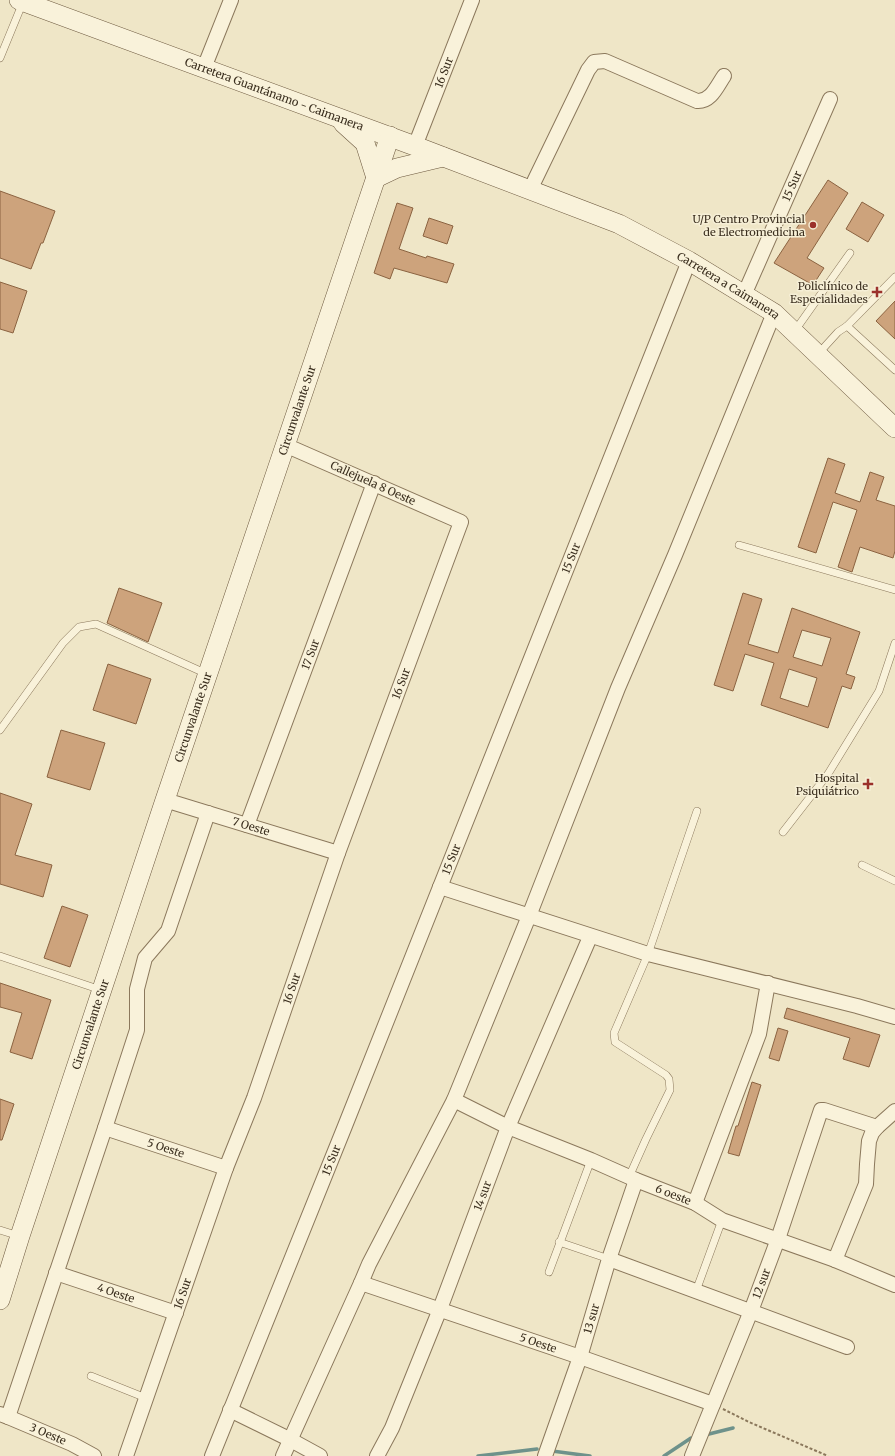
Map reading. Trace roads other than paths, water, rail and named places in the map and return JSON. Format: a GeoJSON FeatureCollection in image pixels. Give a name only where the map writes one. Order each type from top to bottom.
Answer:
{"type":"FeatureCollection","features":[{"type":"Feature","properties":{"kind":"main road","name":"Carretera Guantánamo - Caimanera"},"geometry":{"type":"LineString","coordinates":[[21,1],[390,136],[530,190]]}},
{"type":"Feature","properties":{"kind":"main road"},"geometry":{"type":"LineString","coordinates":[[334,116],[365,143],[376,178],[397,168],[443,157]]}},
{"type":"Feature","properties":{"kind":"main road","name":"Circunvalante Sur"},"geometry":{"type":"LineString","coordinates":[[0,1300],[101,990],[390,136]]}},
{"type":"Feature","properties":{"kind":"main road","name":"Carretera a Caimanera"},"geometry":{"type":"LineString","coordinates":[[530,190],[619,224],[689,261],[774,313],[895,428]]}},
{"type":"Feature","properties":{"kind":"street"},"geometry":{"type":"LineString","coordinates":[[204,68],[231,0]]}},
{"type":"Feature","properties":{"kind":"street","name":"16 Sur"},"geometry":{"type":"LineString","coordinates":[[415,146],[472,0]]}},
{"type":"Feature","properties":{"kind":"street"},"geometry":{"type":"LineString","coordinates":[[530,190],[588,70],[594,62],[605,61],[697,101],[702,101],[711,96],[724,76]]}},
{"type":"Feature","properties":{"kind":"street","name":"15 Sur"},"geometry":{"type":"LineString","coordinates":[[744,295],[830,99]]}},
{"type":"Feature","properties":{"kind":"street","name":"15 Sur"},"geometry":{"type":"LineString","coordinates":[[212,1456],[689,261]]}},
{"type":"Feature","properties":{"kind":"street"},"geometry":{"type":"LineString","coordinates":[[283,1456],[289,1439],[362,1283],[369,1264],[454,1100],[529,916],[618,688],[675,555],[774,313]]}},
{"type":"Feature","properties":{"kind":"street","name":"Callejuela 8 Oeste"},"geometry":{"type":"LineString","coordinates":[[285,445],[462,522]]}},
{"type":"Feature","properties":{"kind":"street","name":"17 Sur"},"geometry":{"type":"LineString","coordinates":[[247,825],[374,483]]}},
{"type":"Feature","properties":{"kind":"street","name":"16 Sur"},"geometry":{"type":"LineString","coordinates":[[126,1456],[226,1168],[254,1098],[338,853],[462,522]]}},
{"type":"Feature","properties":{"kind":"street","name":"7 Oeste"},"geometry":{"type":"LineString","coordinates":[[165,800],[338,853]]}},
{"type":"Feature","properties":{"kind":"street"},"geometry":{"type":"LineString","coordinates":[[4,1416],[56,1274],[137,1030],[137,989],[145,958],[168,931],[208,813]]}},
{"type":"Feature","properties":{"kind":"street"},"geometry":{"type":"LineString","coordinates":[[440,887],[590,937],[648,954],[768,983],[895,1017]]}},
{"type":"Feature","properties":{"kind":"street","name":"14 sur"},"geometry":{"type":"LineString","coordinates":[[377,1456],[392,1428],[440,1309],[508,1127],[590,937]]}},
{"type":"Feature","properties":{"kind":"street"},"geometry":{"type":"LineString","coordinates":[[694,1203],[759,1034],[768,983]]}},
{"type":"Feature","properties":{"kind":"street","name":"6 oeste"},"geometry":{"type":"LineString","coordinates":[[454,1100],[508,1127],[694,1203],[722,1220],[835,1260],[895,1285]]}},
{"type":"Feature","properties":{"kind":"street","name":"12 sur"},"geometry":{"type":"LineString","coordinates":[[692,1456],[751,1312],[778,1239],[821,1110],[877,1127]]}},
{"type":"Feature","properties":{"kind":"street"},"geometry":{"type":"LineString","coordinates":[[835,1260],[866,1184],[869,1141],[872,1133],[895,1111]]}},
{"type":"Feature","properties":{"kind":"street","name":"5 Oeste"},"geometry":{"type":"LineString","coordinates":[[105,1128],[226,1168]]}},
{"type":"Feature","properties":{"kind":"street","name":"13 sur"},"geometry":{"type":"LineString","coordinates":[[545,1456],[580,1357],[633,1179]]}},
{"type":"Feature","properties":{"kind":"street"},"geometry":{"type":"LineString","coordinates":[[609,1259],[847,1347]]}},
{"type":"Feature","properties":{"kind":"street","name":"4 Oeste"},"geometry":{"type":"LineString","coordinates":[[56,1274],[176,1313]]}},
{"type":"Feature","properties":{"kind":"street","name":"5 Oeste"},"geometry":{"type":"LineString","coordinates":[[362,1283],[713,1404]]}},
{"type":"Feature","properties":{"kind":"street"},"geometry":{"type":"LineString","coordinates":[[230,1410],[320,1456]]}},
{"type":"Feature","properties":{"kind":"street","name":"3 Oeste"},"geometry":{"type":"LineString","coordinates":[[4,1416],[72,1444],[94,1456]]}},
{"type":"Feature","properties":{"kind":"lane"},"geometry":{"type":"LineString","coordinates":[[0,58],[21,1]]}},
{"type":"Feature","properties":{"kind":"lane"},"geometry":{"type":"LineString","coordinates":[[794,332],[850,253]]}},
{"type":"Feature","properties":{"kind":"lane"},"geometry":{"type":"LineString","coordinates":[[817,354],[838,332],[847,326],[895,276]]}},
{"type":"Feature","properties":{"kind":"lane"},"geometry":{"type":"LineString","coordinates":[[847,326],[895,370]]}},
{"type":"Feature","properties":{"kind":"lane"},"geometry":{"type":"LineString","coordinates":[[739,545],[895,590]]}},
{"type":"Feature","properties":{"kind":"lane"},"geometry":{"type":"LineString","coordinates":[[0,730],[63,643],[79,627],[96,624],[207,674]]}},
{"type":"Feature","properties":{"kind":"lane"},"geometry":{"type":"LineString","coordinates":[[783,832],[828,774],[879,691],[895,643]]}},
{"type":"Feature","properties":{"kind":"lane"},"geometry":{"type":"LineString","coordinates":[[633,1179],[670,1090],[669,1079],[666,1075],[622,1048],[615,1042],[614,1034],[648,954],[697,811]]}},
{"type":"Feature","properties":{"kind":"lane"},"geometry":{"type":"LineString","coordinates":[[862,865],[895,882]]}},
{"type":"Feature","properties":{"kind":"lane"},"geometry":{"type":"LineString","coordinates":[[0,956],[101,990]]}},
{"type":"Feature","properties":{"kind":"lane"},"geometry":{"type":"LineString","coordinates":[[549,1272],[591,1160]]}},
{"type":"Feature","properties":{"kind":"lane"},"geometry":{"type":"LineString","coordinates":[[696,1291],[722,1220]]}},
{"type":"Feature","properties":{"kind":"lane"},"geometry":{"type":"LineString","coordinates":[[0,1230],[20,1236]]}},
{"type":"Feature","properties":{"kind":"lane"},"geometry":{"type":"LineString","coordinates":[[560,1242],[609,1259]]}},
{"type":"Feature","properties":{"kind":"lane"},"geometry":{"type":"LineString","coordinates":[[91,1376],[146,1398]]}},
{"type":"Feature","properties":{"kind":"waterway"},"geometry":{"type":"LineString","coordinates":[[705,1435],[733,1428]]}},
{"type":"Feature","properties":{"kind":"waterway"},"geometry":{"type":"LineString","coordinates":[[664,1456],[691,1438]]}},
{"type":"Feature","properties":{"kind":"waterway"},"geometry":{"type":"LineString","coordinates":[[478,1456],[537,1449]]}},
{"type":"Feature","properties":{"kind":"waterway"},"geometry":{"type":"LineString","coordinates":[[552,1451],[590,1456]]}},
{"type":"Feature","properties":{"kind":"place","name":"U/P Centro Provincial de Electromedicina"},"geometry":{"type":"Point","coordinates":[813,225]}},
{"type":"Feature","properties":{"kind":"place","name":"Policlínico de Especialidades"},"geometry":{"type":"Point","coordinates":[877,292]}},
{"type":"Feature","properties":{"kind":"place","name":"Hospital Psiquiátrico"},"geometry":{"type":"Point","coordinates":[868,784]}}]}
